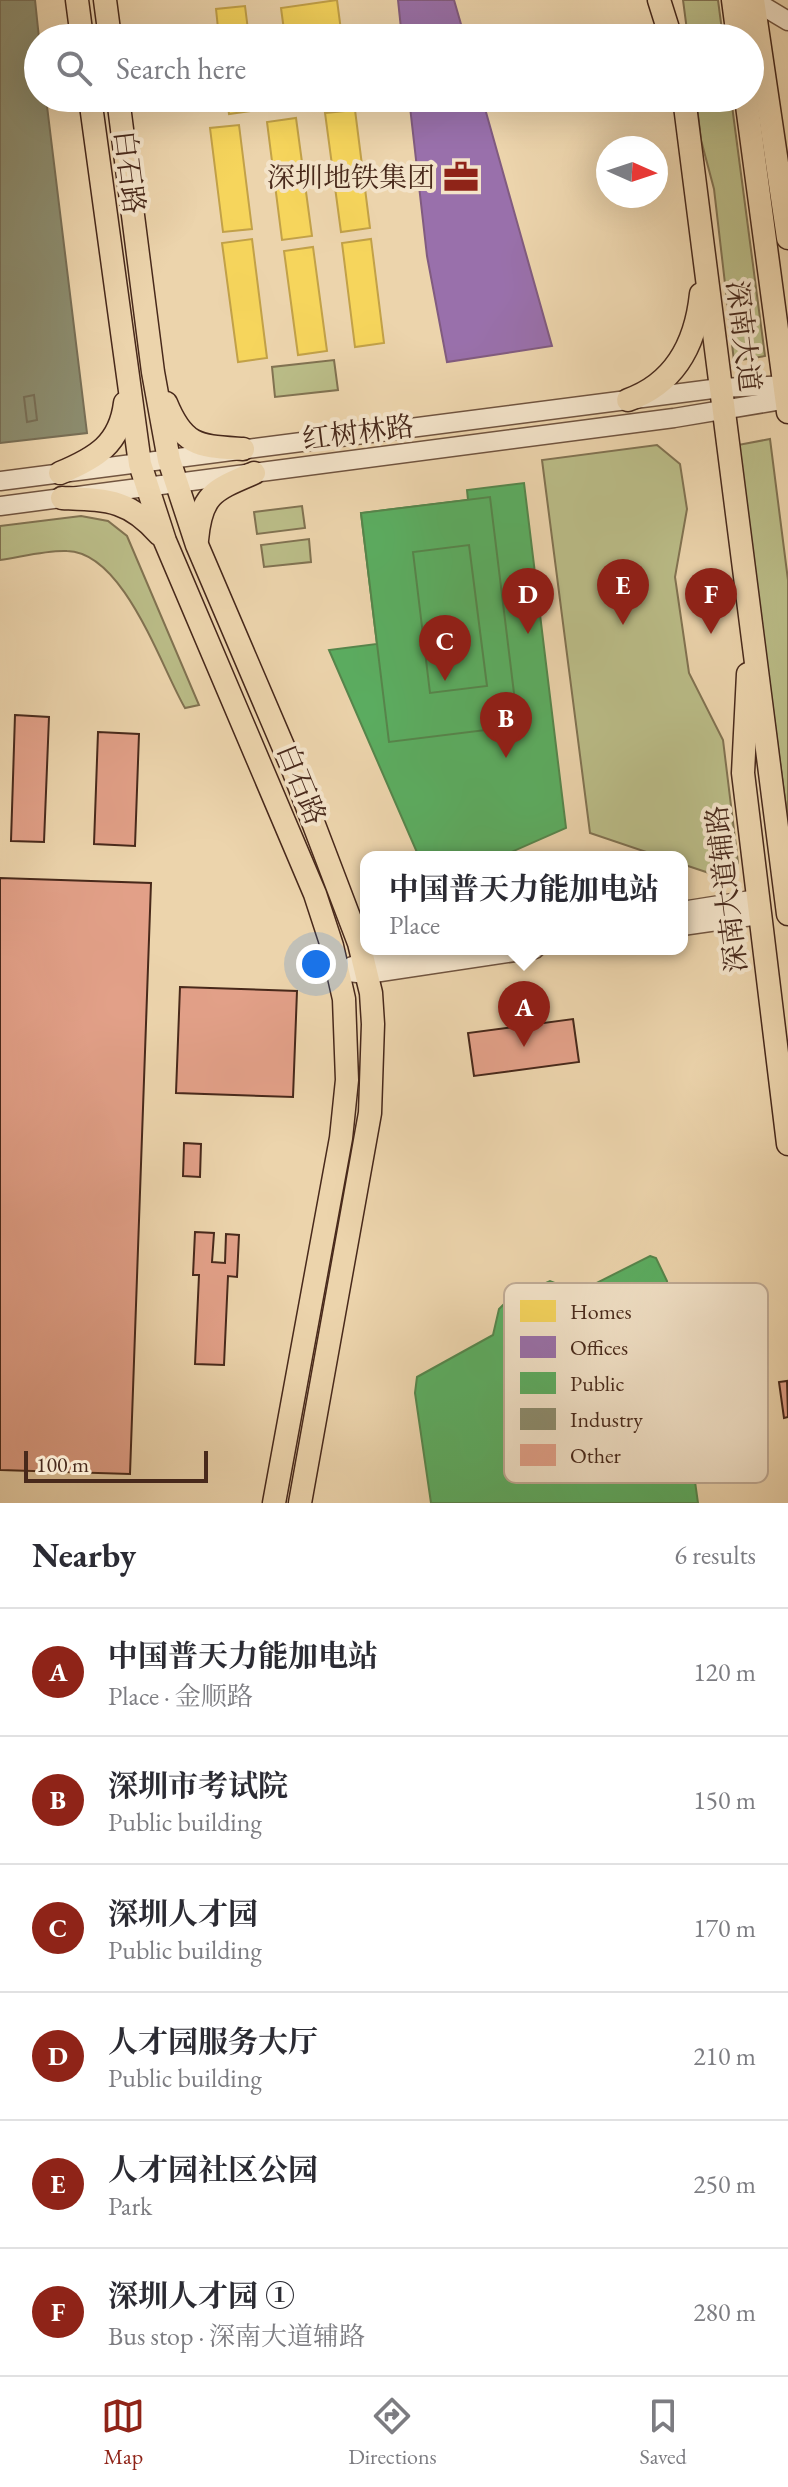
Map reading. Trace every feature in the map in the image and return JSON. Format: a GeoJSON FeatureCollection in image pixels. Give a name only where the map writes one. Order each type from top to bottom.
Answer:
{"type":"FeatureCollection","features":[{"type":"Feature","properties":{"kind":"main road"},"geometry":{"type":"LineString","coordinates":[[77,0],[80,24]]}},
{"type":"Feature","properties":{"kind":"main road"},"geometry":{"type":"LineString","coordinates":[[105,0],[108,24]]}},
{"type":"Feature","properties":{"kind":"main road"},"geometry":{"type":"LineString","coordinates":[[659,0],[668,24]]}},
{"type":"Feature","properties":{"kind":"main road"},"geometry":{"type":"LineString","coordinates":[[672,0],[673,24]]}},
{"type":"Feature","properties":{"kind":"main road"},"geometry":{"type":"LineString","coordinates":[[733,0],[736,24]]}},
{"type":"Feature","properties":{"kind":"main road"},"geometry":{"type":"LineString","coordinates":[[753,0],[757,24]]}},
{"type":"Feature","properties":{"kind":"main road"},"geometry":{"type":"LineString","coordinates":[[764,75],[788,238]]}},
{"type":"Feature","properties":{"kind":"main road","name":"白石路"},"geometry":{"type":"LineString","coordinates":[[92,112],[140,464],[165,541],[310,882],[338,971],[348,1052],[341,1138],[274,1503]]}},
{"type":"Feature","properties":{"kind":"main road","name":"白石路"},"geometry":{"type":"LineString","coordinates":[[120,112],[153,372],[169,460],[197,545],[322,841],[360,951]]}},
{"type":"Feature","properties":{"kind":"main road","name":"深南大道"},"geometry":{"type":"LineString","coordinates":[[686,112],[788,914]]}},
{"type":"Feature","properties":{"kind":"main road","name":"深南大道"},"geometry":{"type":"LineString","coordinates":[[748,112],[787,396]]}},
{"type":"Feature","properties":{"kind":"main road"},"geometry":{"type":"LineString","coordinates":[[628,400],[667,379],[687,348],[700,300],[701,237]]}},
{"type":"Feature","properties":{"kind":"main road"},"geometry":{"type":"LineString","coordinates":[[779,348],[788,293]]}},
{"type":"Feature","properties":{"kind":"main road"},"geometry":{"type":"LineString","coordinates":[[153,372],[181,433],[204,446],[243,449]]}},
{"type":"Feature","properties":{"kind":"main road"},"geometry":{"type":"LineString","coordinates":[[60,473],[98,455],[117,435],[127,373]]}},
{"type":"Feature","properties":{"kind":"main road"},"geometry":{"type":"LineString","coordinates":[[197,545],[199,517],[205,501],[221,488],[254,473]]}},
{"type":"Feature","properties":{"kind":"main road"},"geometry":{"type":"LineString","coordinates":[[62,498],[124,504],[145,518],[165,541]]}},
{"type":"Feature","properties":{"kind":"main road","name":"深南大道辅路"},"geometry":{"type":"LineString","coordinates":[[752,625],[743,773],[788,1144]]}},
{"type":"Feature","properties":{"kind":"main road","name":"白石路"},"geometry":{"type":"LineString","coordinates":[[300,1503],[370,1113],[373,1024],[361,955]]}},
{"type":"Feature","properties":{"kind":"street"},"geometry":{"type":"LineString","coordinates":[[753,0],[788,21]]}},
{"type":"Feature","properties":{"kind":"street"},"geometry":{"type":"LineString","coordinates":[[721,399],[787,396]]}},
{"type":"Feature","properties":{"kind":"street","name":"红树林路"},"geometry":{"type":"LineString","coordinates":[[0,481],[628,400],[721,399]]}},
{"type":"Feature","properties":{"kind":"street","name":"红树林路"},"geometry":{"type":"LineString","coordinates":[[0,506],[254,473],[721,399]]}},
{"type":"Feature","properties":{"kind":"street"},"geometry":{"type":"LineString","coordinates":[[688,911],[758,907]]}},
{"type":"Feature","properties":{"kind":"street"},"geometry":{"type":"LineString","coordinates":[[688,924],[758,907]]}},
{"type":"Feature","properties":{"kind":"street"},"geometry":{"type":"LineString","coordinates":[[366,968],[419,955]]}},
{"type":"Feature","properties":{"kind":"street"},"geometry":{"type":"LineString","coordinates":[[338,971],[482,955]]}},
{"type":"Feature","properties":{"kind":"green space"},"geometry":{"type":"Polygon","coordinates":[[[683,0],[718,0],[721,24],[686,24],[683,0]]]}},
{"type":"Feature","properties":{"kind":"green space"},"geometry":{"type":"Polygon","coordinates":[[[698,112],[733,112],[765,356],[734,361],[714,189],[701,140],[698,112]]]}},
{"type":"Feature","properties":{"kind":"green space"},"geometry":{"type":"Polygon","coordinates":[[[334,360],[338,390],[275,397],[272,367],[334,360]]]}},
{"type":"Feature","properties":{"kind":"green space"},"geometry":{"type":"Polygon","coordinates":[[[770,439],[788,580],[788,823],[738,445],[770,439]]]}},
{"type":"Feature","properties":{"kind":"green space"},"geometry":{"type":"Polygon","coordinates":[[[657,445],[680,464],[687,509],[675,577],[689,673],[723,740],[738,863],[727,879],[688,866],[688,851],[643,851],[590,833],[542,460],[657,445]]]}},
{"type":"Feature","properties":{"kind":"green space"},"geometry":{"type":"Polygon","coordinates":[[[302,506],[305,528],[257,534],[254,512],[302,506]]]}},
{"type":"Feature","properties":{"kind":"green space"},"geometry":{"type":"Polygon","coordinates":[[[81,516],[108,521],[127,536],[199,705],[185,708],[123,590],[106,570],[87,556],[59,551],[0,560],[0,526],[81,516]]]}},
{"type":"Feature","properties":{"kind":"green space"},"geometry":{"type":"Polygon","coordinates":[[[309,539],[311,562],[264,567],[261,545],[309,539]]]}},
{"type":"Feature","properties":{"kind":"building: Homes"},"geometry":{"type":"Polygon","coordinates":[[[337,0],[340,24],[283,24],[281,8],[337,0]]]}},
{"type":"Feature","properties":{"kind":"building: Homes"},"geometry":{"type":"Polygon","coordinates":[[[245,6],[247,24],[218,24],[216,9],[245,6]]]}},
{"type":"Feature","properties":{"kind":"building: Homes"},"geometry":{"type":"Polygon","coordinates":[[[355,112],[370,228],[341,232],[325,113],[355,112]]]}},
{"type":"Feature","properties":{"kind":"building: Homes"},"geometry":{"type":"Polygon","coordinates":[[[296,118],[312,236],[282,240],[267,122],[296,118]]]}},
{"type":"Feature","properties":{"kind":"building: Homes"},"geometry":{"type":"Polygon","coordinates":[[[239,125],[252,229],[223,232],[210,128],[239,125]]]}},
{"type":"Feature","properties":{"kind":"building: Homes"},"geometry":{"type":"Polygon","coordinates":[[[252,239],[267,358],[238,362],[222,243],[252,239]]]}},
{"type":"Feature","properties":{"kind":"building: Homes"},"geometry":{"type":"Polygon","coordinates":[[[371,239],[384,343],[355,347],[342,243],[371,239]]]}},
{"type":"Feature","properties":{"kind":"building: Homes"},"geometry":{"type":"Polygon","coordinates":[[[313,247],[327,351],[298,355],[284,251],[313,247]]]}},
{"type":"Feature","properties":{"kind":"building: Offices"},"geometry":{"type":"Polygon","coordinates":[[[398,0],[454,0],[461,24],[401,24],[398,0]]]}},
{"type":"Feature","properties":{"kind":"building: Offices","name":"深圳地铁集团"},"geometry":{"type":"Polygon","coordinates":[[[411,112],[486,112],[552,346],[447,362],[427,256],[411,112]]]}},
{"type":"Feature","properties":{"kind":"building: Public"},"geometry":{"type":"Polygon","coordinates":[[[524,483],[566,828],[514,851],[416,851],[329,650],[377,644],[361,513],[468,500],[467,490],[524,483]]]}},
{"type":"Feature","properties":{"kind":"building: Public"},"geometry":{"type":"Polygon","coordinates":[[[490,497],[518,726],[389,742],[361,513],[490,497]],[[469,545],[413,552],[430,693],[487,686],[469,545]]]}},
{"type":"Feature","properties":{"kind":"building: Public"},"geometry":{"type":"Polygon","coordinates":[[[650,1256],[656,1258],[667,1283],[597,1283],[650,1256]]]}},
{"type":"Feature","properties":{"kind":"building: Public"},"geometry":{"type":"Polygon","coordinates":[[[504,1304],[504,1483],[695,1483],[698,1503],[431,1503],[415,1393],[417,1377],[493,1335],[499,1309],[504,1304]]]}},
{"type":"Feature","properties":{"kind":"building: Industry"},"geometry":{"type":"Polygon","coordinates":[[[0,0],[35,0],[38,24],[24,24],[24,112],[48,112],[87,433],[0,443],[0,0]]]}},
{"type":"Feature","properties":{"kind":"building: Industry"},"geometry":{"type":"Polygon","coordinates":[[[34,395],[37,420],[27,422],[24,397],[34,395]]]}},
{"type":"Feature","properties":{"kind":"building: Other"},"geometry":{"type":"Polygon","coordinates":[[[15,715],[49,717],[44,842],[11,841],[15,715]]]}},
{"type":"Feature","properties":{"kind":"building: Other"},"geometry":{"type":"Polygon","coordinates":[[[98,732],[139,734],[135,846],[94,844],[98,732]]]}},
{"type":"Feature","properties":{"kind":"building: Other"},"geometry":{"type":"Polygon","coordinates":[[[0,878],[151,883],[130,1474],[0,1470],[0,878]]]}},
{"type":"Feature","properties":{"kind":"building: Other"},"geometry":{"type":"Polygon","coordinates":[[[180,987],[297,991],[293,1097],[176,1093],[180,987]]]}},
{"type":"Feature","properties":{"kind":"building: Other"},"geometry":{"type":"Polygon","coordinates":[[[573,1019],[579,1062],[474,1076],[468,1033],[573,1019]]]}},
{"type":"Feature","properties":{"kind":"building: Other"},"geometry":{"type":"Polygon","coordinates":[[[184,1143],[201,1144],[200,1177],[183,1176],[184,1143]]]}},
{"type":"Feature","properties":{"kind":"building: Other"},"geometry":{"type":"Polygon","coordinates":[[[195,1232],[214,1233],[212,1262],[225,1263],[226,1234],[239,1235],[237,1277],[228,1276],[224,1365],[195,1364],[199,1275],[193,1275],[195,1232]]]}},
{"type":"Feature","properties":{"kind":"building: Other"},"geometry":{"type":"Polygon","coordinates":[[[787,1381],[788,1417],[784,1418],[779,1382],[787,1381]]]}},
{"type":"Feature","properties":{"kind":"place","name":"深圳地铁集团"},"geometry":{"type":"Point","coordinates":[461,177]}},
{"type":"Feature","properties":{"kind":"place","name":"人才园社区公园"},"geometry":{"type":"Point","coordinates":[623,625]}},
{"type":"Feature","properties":{"kind":"place","name":"人才园服务大厅"},"geometry":{"type":"Point","coordinates":[528,634]}},
{"type":"Feature","properties":{"kind":"place","name":"深圳人才园 ①"},"geometry":{"type":"Point","coordinates":[711,634]}},
{"type":"Feature","properties":{"kind":"place","name":"深圳人才园"},"geometry":{"type":"Point","coordinates":[445,681]}},
{"type":"Feature","properties":{"kind":"place","name":"深圳市考试院"},"geometry":{"type":"Point","coordinates":[506,758]}},
{"type":"Feature","properties":{"kind":"place","name":"中国普天力能加电站"},"geometry":{"type":"Point","coordinates":[524,1047]}}]}
